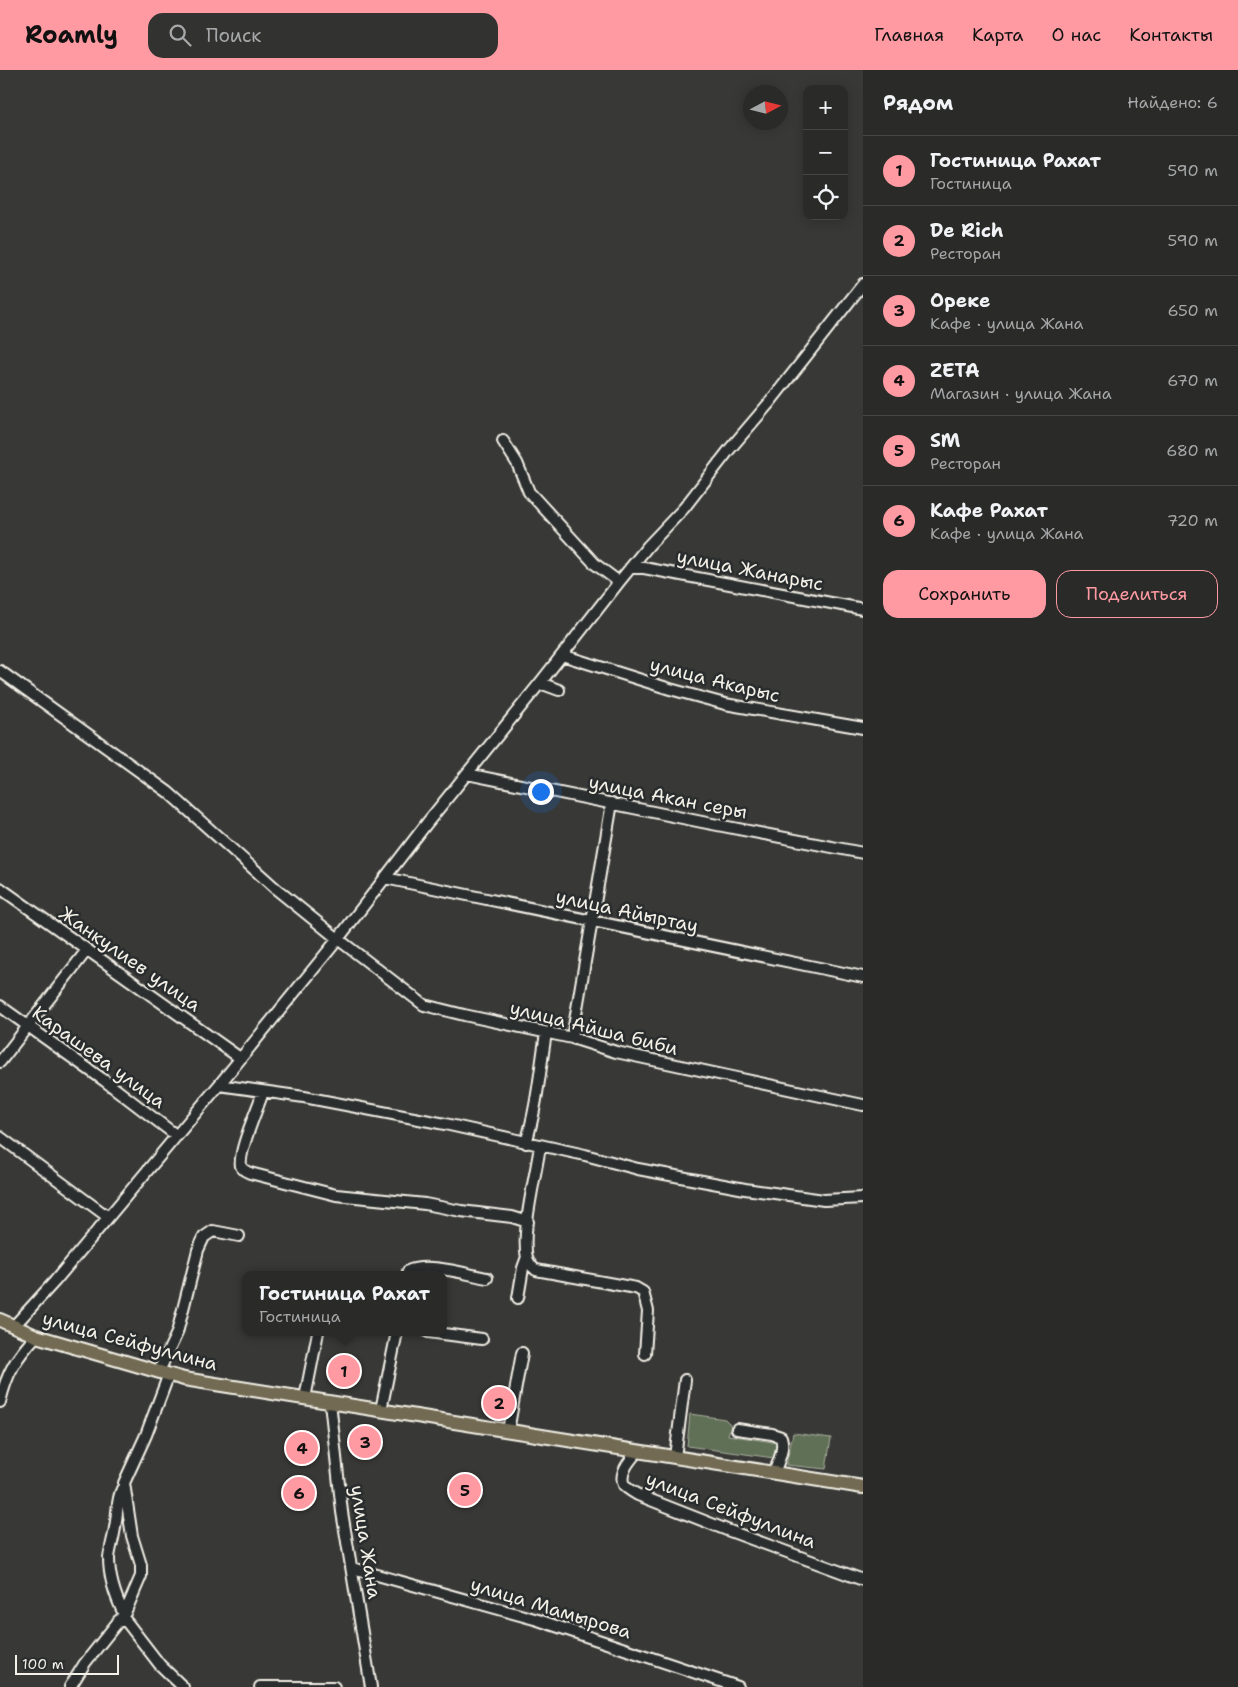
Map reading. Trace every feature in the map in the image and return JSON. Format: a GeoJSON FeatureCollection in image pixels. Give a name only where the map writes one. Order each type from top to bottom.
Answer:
{"type":"FeatureCollection","features":[{"type":"Feature","properties":{"kind":"main road","name":"улица Сейфуллина"},"geometry":{"type":"LineString","coordinates":[[0,1320],[36,1336],[184,1379],[863,1487]]}},
{"type":"Feature","properties":{"kind":"street"},"geometry":{"type":"LineString","coordinates":[[14,1326],[55,1281],[338,939],[630,568],[684,508],[863,284]]}},
{"type":"Feature","properties":{"kind":"street"},"geometry":{"type":"LineString","coordinates":[[503,441],[517,463],[529,492],[595,564],[619,582]]}},
{"type":"Feature","properties":{"kind":"street","name":"улица Жанарыс"},"geometry":{"type":"LineString","coordinates":[[630,568],[653,570],[863,609]]}},
{"type":"Feature","properties":{"kind":"street","name":"улица Акарыс"},"geometry":{"type":"LineString","coordinates":[[562,655],[725,704],[863,728]]}},
{"type":"Feature","properties":{"kind":"street","name":"улица Айша биби"},"geometry":{"type":"LineString","coordinates":[[0,671],[168,792],[275,888],[424,1005],[572,1038],[636,1056],[863,1105]]}},
{"type":"Feature","properties":{"kind":"street"},"geometry":{"type":"LineString","coordinates":[[540,684],[559,690]]}},
{"type":"Feature","properties":{"kind":"street","name":"улица Акан серы"},"geometry":{"type":"LineString","coordinates":[[467,774],[863,853]]}},
{"type":"Feature","properties":{"kind":"street"},"geometry":{"type":"LineString","coordinates":[[572,1038],[612,803]]}},
{"type":"Feature","properties":{"kind":"street","name":"улица Айыртау"},"geometry":{"type":"LineString","coordinates":[[385,878],[863,977]]}},
{"type":"Feature","properties":{"kind":"street","name":"Жанкулиев улица"},"geometry":{"type":"LineString","coordinates":[[0,888],[240,1058]]}},
{"type":"Feature","properties":{"kind":"street"},"geometry":{"type":"LineString","coordinates":[[0,1062],[87,950]]}},
{"type":"Feature","properties":{"kind":"street","name":"Карашева улица"},"geometry":{"type":"LineString","coordinates":[[0,1006],[106,1081],[176,1136]]}},
{"type":"Feature","properties":{"kind":"street"},"geometry":{"type":"LineString","coordinates":[[526,1143],[537,1099],[546,1033]]}},
{"type":"Feature","properties":{"kind":"street"},"geometry":{"type":"LineString","coordinates":[[219,1085],[445,1124],[638,1169],[790,1196],[834,1201],[863,1198]]}},
{"type":"Feature","properties":{"kind":"street"},"geometry":{"type":"LineString","coordinates":[[263,1092],[242,1155],[242,1167],[250,1173],[336,1195],[425,1204],[461,1211],[512,1217],[528,1222]]}},
{"type":"Feature","properties":{"kind":"street"},"geometry":{"type":"LineString","coordinates":[[0,1137],[108,1217]]}},
{"type":"Feature","properties":{"kind":"street"},"geometry":{"type":"LineString","coordinates":[[518,1298],[523,1268],[527,1257],[528,1222],[540,1146]]}},
{"type":"Feature","properties":{"kind":"street"},"geometry":{"type":"LineString","coordinates":[[183,1687],[160,1665],[126,1621],[121,1618],[110,1575],[110,1556],[120,1493],[146,1435],[177,1333],[198,1250],[204,1237],[213,1231],[239,1236]]}},
{"type":"Feature","properties":{"kind":"street"},"geometry":{"type":"LineString","coordinates":[[527,1257],[531,1267],[536,1270],[636,1288],[643,1292],[648,1311],[645,1354]]}},
{"type":"Feature","properties":{"kind":"street"},"geometry":{"type":"LineString","coordinates":[[408,1271],[414,1268],[435,1268],[487,1278]]}},
{"type":"Feature","properties":{"kind":"street"},"geometry":{"type":"LineString","coordinates":[[447,1334],[482,1339]]}},
{"type":"Feature","properties":{"kind":"street"},"geometry":{"type":"LineString","coordinates":[[0,1402],[13,1363],[36,1336]]}},
{"type":"Feature","properties":{"kind":"street"},"geometry":{"type":"LineString","coordinates":[[305,1398],[317,1336]]}},
{"type":"Feature","properties":{"kind":"street"},"geometry":{"type":"LineString","coordinates":[[382,1410],[396,1336]]}},
{"type":"Feature","properties":{"kind":"street"},"geometry":{"type":"LineString","coordinates":[[508,1430],[522,1353]]}},
{"type":"Feature","properties":{"kind":"street"},"geometry":{"type":"LineString","coordinates":[[675,1457],[685,1380]]}},
{"type":"Feature","properties":{"kind":"street","name":"улица Жана"},"geometry":{"type":"LineString","coordinates":[[330,1402],[342,1512],[370,1687]]}},
{"type":"Feature","properties":{"kind":"street"},"geometry":{"type":"LineString","coordinates":[[737,1429],[781,1437],[783,1443],[774,1473]]}},
{"type":"Feature","properties":{"kind":"street","name":"улица Сейфуллина"},"geometry":{"type":"LineString","coordinates":[[638,1451],[626,1466],[622,1480],[625,1487],[638,1495],[726,1530],[863,1580]]}},
{"type":"Feature","properties":{"kind":"street"},"geometry":{"type":"LineString","coordinates":[[70,1687],[85,1663],[130,1605],[141,1576],[141,1565],[132,1536],[124,1483]]}},
{"type":"Feature","properties":{"kind":"street","name":"улица Мамырова"},"geometry":{"type":"LineString","coordinates":[[352,1568],[538,1620],[738,1687]]}},
{"type":"Feature","properties":{"kind":"street"},"geometry":{"type":"LineString","coordinates":[[260,1687],[334,1687]]}},
{"type":"Feature","properties":{"kind":"green space"},"geometry":{"type":"Polygon","coordinates":[[[690,1414],[725,1419],[731,1425],[728,1435],[779,1443],[774,1458],[687,1446],[690,1414]]]}},
{"type":"Feature","properties":{"kind":"green space"},"geometry":{"type":"Polygon","coordinates":[[[793,1433],[831,1438],[826,1469],[786,1465],[793,1433]]]}},
{"type":"Feature","properties":{"kind":"place","name":"Гостиница Рахат"},"geometry":{"type":"Point","coordinates":[344,1371]}},
{"type":"Feature","properties":{"kind":"place","name":"De Rich"},"geometry":{"type":"Point","coordinates":[499,1403]}},
{"type":"Feature","properties":{"kind":"place","name":"Ореке"},"geometry":{"type":"Point","coordinates":[365,1442]}},
{"type":"Feature","properties":{"kind":"place","name":"ZETA"},"geometry":{"type":"Point","coordinates":[302,1448]}},
{"type":"Feature","properties":{"kind":"place","name":"SM"},"geometry":{"type":"Point","coordinates":[465,1490]}},
{"type":"Feature","properties":{"kind":"place","name":"Кафе Рахат"},"geometry":{"type":"Point","coordinates":[299,1493]}}]}
